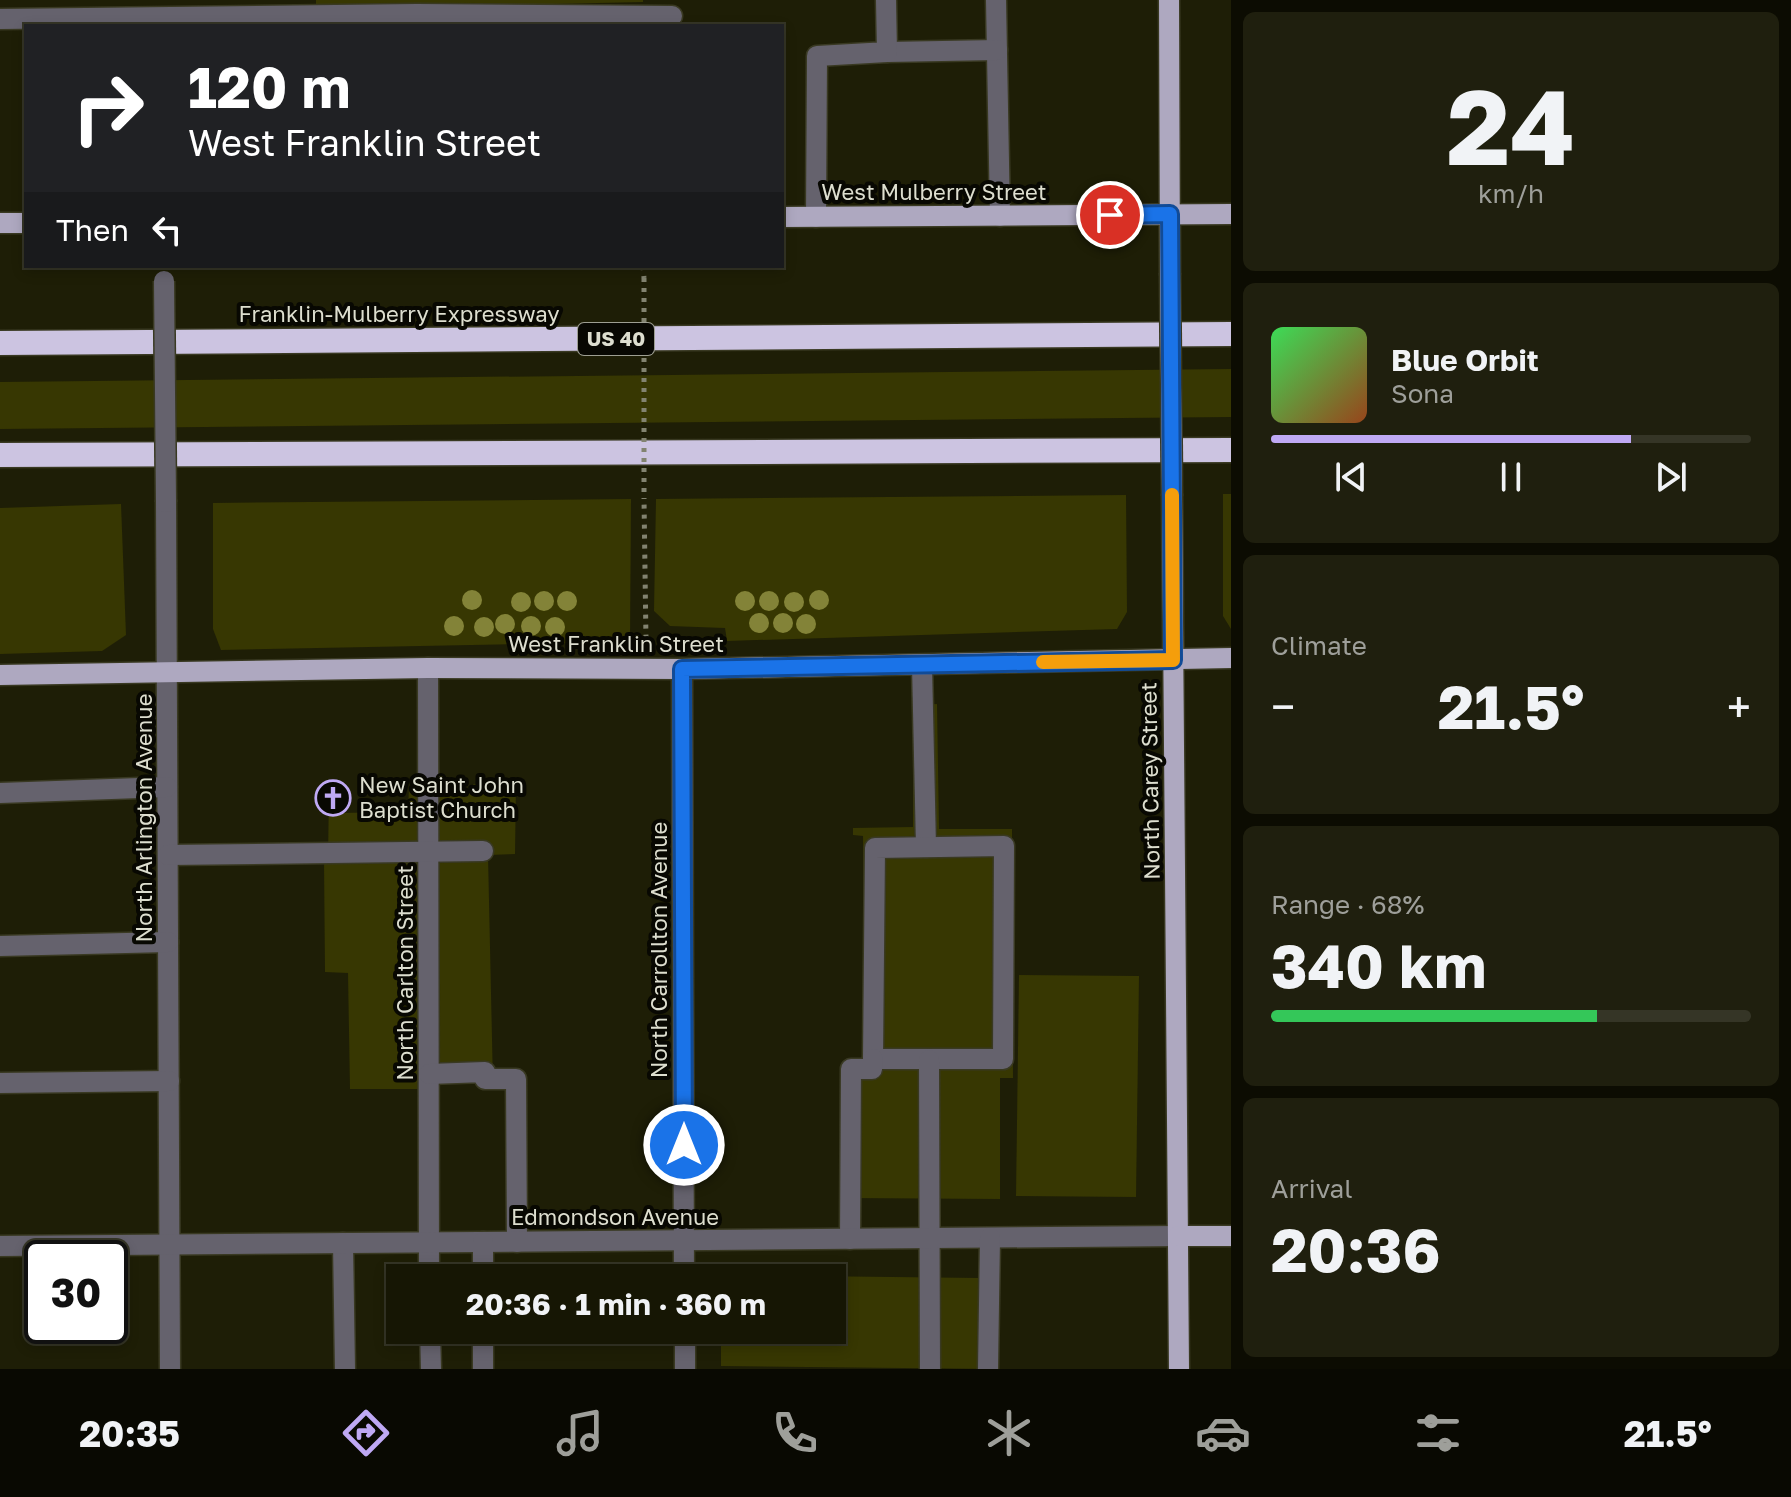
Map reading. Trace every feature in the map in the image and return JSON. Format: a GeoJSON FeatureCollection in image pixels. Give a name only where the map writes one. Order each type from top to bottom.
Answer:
{"type":"FeatureCollection","features":[{"type":"Feature","properties":{"kind":"highway","name":"Franklin-Mulberry Expressway"},"geometry":{"type":"LineString","coordinates":[[0,343],[1231,334]]}},
{"type":"Feature","properties":{"kind":"highway"},"geometry":{"type":"LineString","coordinates":[[0,455],[1231,450]]}},
{"type":"Feature","properties":{"kind":"main road","name":"North Carey Street"},"geometry":{"type":"LineString","coordinates":[[1169,0],[1179,1369]]}},
{"type":"Feature","properties":{"kind":"main road","name":"West Mulberry Street"},"geometry":{"type":"LineString","coordinates":[[784,217],[1231,214]]}},
{"type":"Feature","properties":{"kind":"main road"},"geometry":{"type":"LineString","coordinates":[[0,223],[24,223]]}},
{"type":"Feature","properties":{"kind":"main road","name":"West Franklin Street"},"geometry":{"type":"LineString","coordinates":[[0,675],[428,668],[682,669],[1231,658]]}},
{"type":"Feature","properties":{"kind":"main road","name":"Edmondson Avenue"},"geometry":{"type":"LineString","coordinates":[[1178,1236],[1231,1236]]}},
{"type":"Feature","properties":{"kind":"street"},"geometry":{"type":"LineString","coordinates":[[886,0],[887,52]]}},
{"type":"Feature","properties":{"kind":"street"},"geometry":{"type":"LineString","coordinates":[[996,0],[1000,216]]}},
{"type":"Feature","properties":{"kind":"street"},"geometry":{"type":"LineString","coordinates":[[0,19],[417,7],[672,14]]}},
{"type":"Feature","properties":{"kind":"street"},"geometry":{"type":"LineString","coordinates":[[816,217],[817,56],[997,50]]}},
{"type":"Feature","properties":{"kind":"street","name":"North Arlington Avenue"},"geometry":{"type":"LineString","coordinates":[[164,274],[170,1369]]}},
{"type":"Feature","properties":{"kind":"street"},"geometry":{"type":"LineString","coordinates":[[922,665],[926,847]]}},
{"type":"Feature","properties":{"kind":"street","name":"North Carlton Street"},"geometry":{"type":"LineString","coordinates":[[428,668],[429,1264]]}},
{"type":"Feature","properties":{"kind":"street","name":"North Carrollton Avenue"},"geometry":{"type":"LineString","coordinates":[[682,669],[684,1264]]}},
{"type":"Feature","properties":{"kind":"street"},"geometry":{"type":"LineString","coordinates":[[0,793],[167,787]]}},
{"type":"Feature","properties":{"kind":"street"},"geometry":{"type":"LineString","coordinates":[[850,1239],[851,1069],[872,1069],[873,1059],[875,848],[1004,846],[1003,1059],[873,1059]]}},
{"type":"Feature","properties":{"kind":"street"},"geometry":{"type":"LineString","coordinates":[[168,855],[483,851]]}},
{"type":"Feature","properties":{"kind":"street"},"geometry":{"type":"LineString","coordinates":[[0,946],[168,942]]}},
{"type":"Feature","properties":{"kind":"street"},"geometry":{"type":"LineString","coordinates":[[929,1060],[930,1369]]}},
{"type":"Feature","properties":{"kind":"street"},"geometry":{"type":"LineString","coordinates":[[429,1074],[485,1072],[485,1079],[516,1079],[517,1242]]}},
{"type":"Feature","properties":{"kind":"street"},"geometry":{"type":"LineString","coordinates":[[0,1083],[169,1081]]}},
{"type":"Feature","properties":{"kind":"street","name":"Edmondson Avenue"},"geometry":{"type":"LineString","coordinates":[[0,1246],[1178,1236]]}},
{"type":"Feature","properties":{"kind":"street"},"geometry":{"type":"LineString","coordinates":[[988,1369],[990,1238]]}},
{"type":"Feature","properties":{"kind":"street"},"geometry":{"type":"LineString","coordinates":[[483,1242],[483,1264]]}},
{"type":"Feature","properties":{"kind":"street"},"geometry":{"type":"LineString","coordinates":[[343,1243],[345,1369]]}},
{"type":"Feature","properties":{"kind":"street"},"geometry":{"type":"LineString","coordinates":[[430,1344],[431,1369]]}},
{"type":"Feature","properties":{"kind":"street"},"geometry":{"type":"LineString","coordinates":[[483,1344],[483,1369]]}},
{"type":"Feature","properties":{"kind":"street"},"geometry":{"type":"LineString","coordinates":[[685,1344],[685,1369]]}},
{"type":"Feature","properties":{"kind":"path"},"geometry":{"type":"LineString","coordinates":[[643,268],[646,641],[643,649]]}},
{"type":"Feature","properties":{"kind":"shaded area"},"geometry":{"type":"Polygon","coordinates":[[[316,0],[643,0],[643,2],[316,9],[316,0]]]}},
{"type":"Feature","properties":{"kind":"shaded area"},"geometry":{"type":"Polygon","coordinates":[[[1231,369],[1231,417],[0,429],[0,382],[1231,369]]]}},
{"type":"Feature","properties":{"kind":"shaded area"},"geometry":{"type":"Polygon","coordinates":[[[1223,494],[1231,494],[1231,629],[1223,616],[1223,494]]]}},
{"type":"Feature","properties":{"kind":"shaded area"},"geometry":{"type":"Polygon","coordinates":[[[1126,495],[1127,612],[1117,629],[727,641],[725,628],[670,626],[654,611],[656,499],[1126,495]]]}},
{"type":"Feature","properties":{"kind":"shaded area"},"geometry":{"type":"Polygon","coordinates":[[[631,499],[630,642],[221,650],[213,629],[213,503],[631,499]]]}},
{"type":"Feature","properties":{"kind":"shaded area"},"geometry":{"type":"Polygon","coordinates":[[[121,504],[126,635],[102,651],[0,654],[0,508],[121,504]]]}},
{"type":"Feature","properties":{"kind":"shaded area"},"geometry":{"type":"Polygon","coordinates":[[[937,704],[939,829],[1012,829],[1013,1078],[1000,1078],[1000,1199],[845,1198],[845,1061],[865,1061],[863,836],[853,835],[853,828],[913,827],[913,705],[937,704]]]}},
{"type":"Feature","properties":{"kind":"shaded area"},"geometry":{"type":"Polygon","coordinates":[[[473,784],[516,785],[515,854],[488,855],[493,1084],[436,1084],[436,1089],[350,1089],[348,973],[325,972],[324,861],[328,861],[329,787],[335,786],[335,813],[408,812],[409,786],[473,788],[473,784]]]}},
{"type":"Feature","properties":{"kind":"shaded area"},"geometry":{"type":"Polygon","coordinates":[[[1019,975],[1139,976],[1136,1197],[1016,1196],[1019,975]]]}},
{"type":"Feature","properties":{"kind":"shaded area"},"geometry":{"type":"Polygon","coordinates":[[[846,1276],[981,1278],[994,1369],[721,1366],[721,1344],[846,1344],[846,1276]]]}},
{"type":"Feature","properties":{"kind":"slow traffic"},"geometry":{"type":"LineString","coordinates":[[1043,662],[1173,660],[1172,495]]}},
{"type":"Feature","properties":{"kind":"place","name":"New Saint John Baptist Church"},"geometry":{"type":"Point","coordinates":[333,798]}},
{"type":"Feature","properties":{"kind":"route"},"geometry":{"type":"LineString","coordinates":[[684,1145],[682,669],[1173,660],[1170,214],[1110,215]]}}]}
